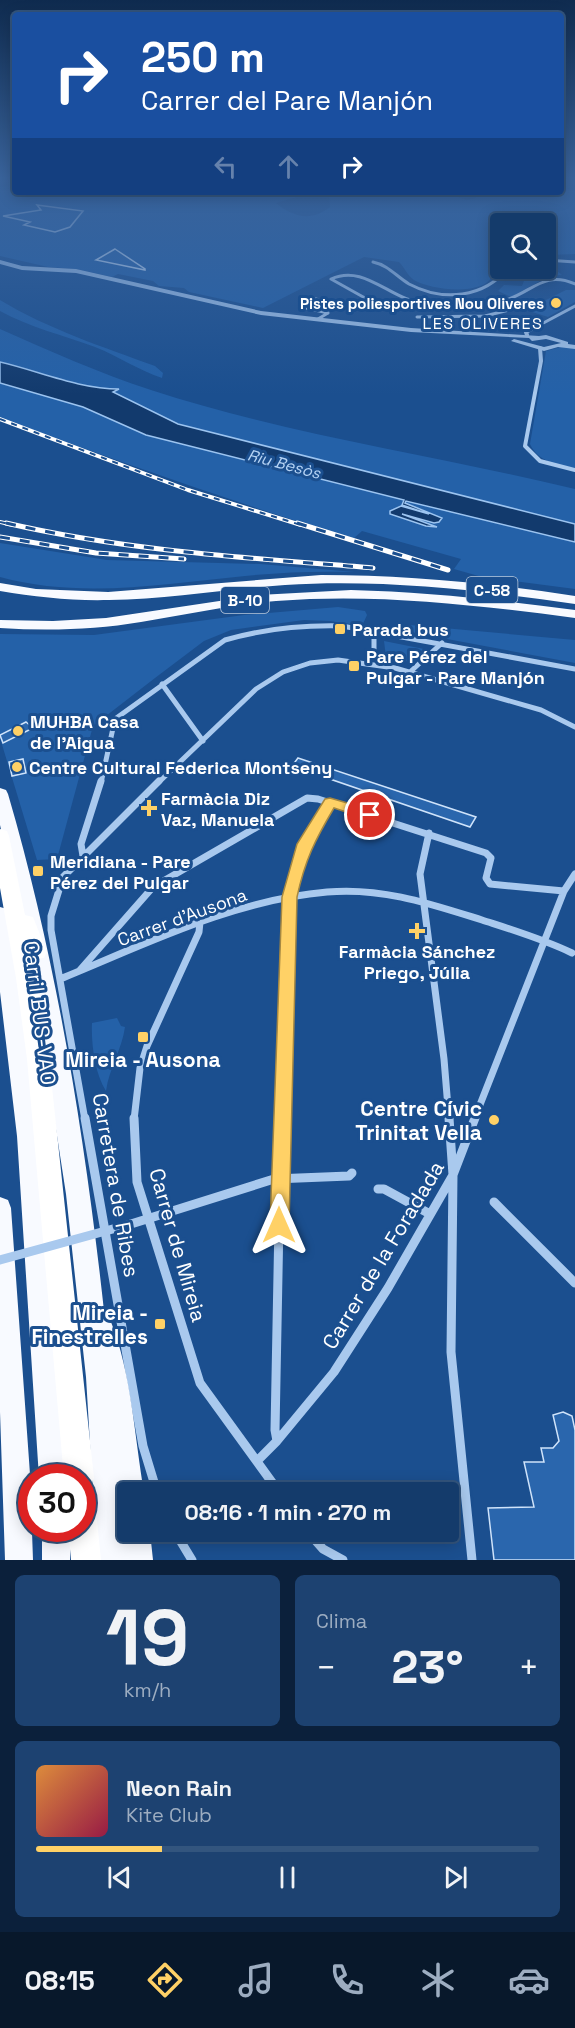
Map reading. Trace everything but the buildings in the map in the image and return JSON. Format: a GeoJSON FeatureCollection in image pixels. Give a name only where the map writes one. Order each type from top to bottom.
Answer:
{"type":"FeatureCollection","features":[{"type":"Feature","properties":{"kind":"highway","name":"C-58"},"geometry":{"type":"LineString","coordinates":[[0,587],[61,596],[125,597],[277,582],[356,581],[494,590],[575,600]]}},
{"type":"Feature","properties":{"kind":"highway","name":"B-10"},"geometry":{"type":"LineString","coordinates":[[0,624],[57,625],[120,621],[219,604],[295,595],[395,596],[491,603],[575,616]]}},
{"type":"Feature","properties":{"kind":"highway"},"geometry":{"type":"LineString","coordinates":[[0,794],[22,875],[71,1146],[105,1454],[111,1560]]}},
{"type":"Feature","properties":{"kind":"highway"},"geometry":{"type":"LineString","coordinates":[[0,836],[10,878],[38,1059],[78,1464]]}},
{"type":"Feature","properties":{"kind":"highway"},"geometry":{"type":"LineString","coordinates":[[10,878],[37,952]]}},
{"type":"Feature","properties":{"kind":"highway","name":"Carril BUS-VAO"},"geometry":{"type":"LineString","coordinates":[[0,914],[28,1136],[52,1464]]}},
{"type":"Feature","properties":{"kind":"highway"},"geometry":{"type":"LineString","coordinates":[[0,1208],[17,1474],[19,1560]]}},
{"type":"Feature","properties":{"kind":"highway"},"geometry":{"type":"LineString","coordinates":[[86,1268],[112,1374],[128,1482]]}},
{"type":"Feature","properties":{"kind":"highway"},"geometry":{"type":"LineString","coordinates":[[56,1542],[56,1560]]}},
{"type":"Feature","properties":{"kind":"highway"},"geometry":{"type":"LineString","coordinates":[[84,1542],[86,1560]]}},
{"type":"Feature","properties":{"kind":"highway"},"geometry":{"type":"LineString","coordinates":[[136,1542],[139,1560]]}},
{"type":"Feature","properties":{"kind":"street"},"geometry":{"type":"LineString","coordinates":[[556,261],[575,262]]}},
{"type":"Feature","properties":{"kind":"street"},"geometry":{"type":"LineString","coordinates":[[0,262],[22,268],[71,270],[254,312],[400,329],[497,337],[536,337],[575,345]]}},
{"type":"Feature","properties":{"kind":"street"},"geometry":{"type":"LineString","coordinates":[[373,262],[385,265],[416,287],[448,294],[472,293],[488,289],[498,279]]}},
{"type":"Feature","properties":{"kind":"street"},"geometry":{"type":"LineString","coordinates":[[396,310],[365,298],[331,279],[342,274],[355,274],[405,299],[444,306],[503,301],[553,278],[561,278],[575,284]]}},
{"type":"Feature","properties":{"kind":"street"},"geometry":{"type":"LineString","coordinates":[[316,299],[326,302],[334,306],[326,312],[328,314],[305,306],[316,299]]}},
{"type":"Feature","properties":{"kind":"street"},"geometry":{"type":"LineString","coordinates":[[527,335],[526,332],[575,306]]}},
{"type":"Feature","properties":{"kind":"street"},"geometry":{"type":"LineString","coordinates":[[417,317],[485,316],[509,310]]}},
{"type":"Feature","properties":{"kind":"street"},"geometry":{"type":"LineString","coordinates":[[318,319],[328,314]]}},
{"type":"Feature","properties":{"kind":"street"},"geometry":{"type":"LineString","coordinates":[[497,337],[549,349],[558,343]]}},
{"type":"Feature","properties":{"kind":"street"},"geometry":{"type":"LineString","coordinates":[[530,346],[529,340],[536,337]]}},
{"type":"Feature","properties":{"kind":"street"},"geometry":{"type":"LineString","coordinates":[[540,348],[541,361],[524,440],[528,453],[534,459],[545,464],[575,470]]}},
{"type":"Feature","properties":{"kind":"street"},"geometry":{"type":"LineString","coordinates":[[83,856],[81,844],[99,792],[115,719],[217,644],[233,637],[308,625],[330,625],[442,643],[575,669]]}},
{"type":"Feature","properties":{"kind":"street"},"geometry":{"type":"LineString","coordinates":[[374,632],[374,654],[382,663]]}},
{"type":"Feature","properties":{"kind":"street"},"geometry":{"type":"LineString","coordinates":[[410,672],[442,643]]}},
{"type":"Feature","properties":{"kind":"street"},"geometry":{"type":"LineString","coordinates":[[83,856],[256,690],[275,676],[289,670],[339,660],[382,663],[548,713],[575,727]]}},
{"type":"Feature","properties":{"kind":"street"},"geometry":{"type":"LineString","coordinates":[[162,684],[203,741]]}},
{"type":"Feature","properties":{"kind":"street"},"geometry":{"type":"LineString","coordinates":[[80,970],[159,883],[307,798],[330,802],[429,833],[489,855],[491,861],[486,879],[490,884],[564,891]]}},
{"type":"Feature","properties":{"kind":"street"},"geometry":{"type":"LineString","coordinates":[[278,1441],[274,1430],[279,1178],[290,897],[305,844],[330,802]]}},
{"type":"Feature","properties":{"kind":"street"},"geometry":{"type":"LineString","coordinates":[[429,833],[420,870],[444,1059],[453,1175],[451,1352],[472,1560]]}},
{"type":"Feature","properties":{"kind":"street"},"geometry":{"type":"LineString","coordinates":[[85,836],[99,839]]}},
{"type":"Feature","properties":{"kind":"street","name":"Carretera de Ribes"},"geometry":{"type":"LineString","coordinates":[[83,856],[59,884],[50,923],[143,1446],[153,1482]]}},
{"type":"Feature","properties":{"kind":"street","name":"Carrer de la Foradada"},"geometry":{"type":"LineString","coordinates":[[257,1461],[278,1441],[334,1372],[388,1288],[453,1175],[544,940],[575,868]]}},
{"type":"Feature","properties":{"kind":"street","name":"Carrer d'Ausona"},"geometry":{"type":"LineString","coordinates":[[60,979],[200,922],[290,897],[362,891],[423,901],[544,940],[572,953]]}},
{"type":"Feature","properties":{"kind":"street","name":"Carrer de Mireia"},"geometry":{"type":"LineString","coordinates":[[200,922],[199,932],[147,1046],[138,1080],[134,1122],[134,1162],[148,1220],[200,1383],[272,1482]]}},
{"type":"Feature","properties":{"kind":"street"},"geometry":{"type":"LineString","coordinates":[[0,1260],[148,1220],[279,1178],[351,1175]]}},
{"type":"Feature","properties":{"kind":"street"},"geometry":{"type":"LineString","coordinates":[[381,1188],[430,1214]]}},
{"type":"Feature","properties":{"kind":"street"},"geometry":{"type":"LineString","coordinates":[[496,1203],[575,1283]]}},
{"type":"Feature","properties":{"kind":"street"},"geometry":{"type":"LineString","coordinates":[[182,1542],[192,1560]]}},
{"type":"Feature","properties":{"kind":"street"},"geometry":{"type":"LineString","coordinates":[[317,1542],[323,1549],[343,1560]]}},
{"type":"Feature","properties":{"kind":"shaded area"},"geometry":{"type":"Polygon","coordinates":[[[0,249],[490,249],[490,279],[478,287],[455,289],[422,284],[414,280],[399,262],[364,257],[263,308],[189,292],[184,288],[159,286],[153,281],[118,274],[112,277],[76,269],[48,267],[0,256],[0,249]]]}},
{"type":"Feature","properties":{"kind":"shaded area"},"geometry":{"type":"Polygon","coordinates":[[[556,249],[575,249],[575,254],[556,255],[556,249]]]}},
{"type":"Feature","properties":{"kind":"shaded area"},"geometry":{"type":"Polygon","coordinates":[[[544,279],[511,297],[498,291],[504,285],[522,286],[524,281],[516,280],[544,279]]]}},
{"type":"Feature","properties":{"kind":"shaded area","name":"Pistes poliesportives Nou Oliveres"},"geometry":{"type":"Polygon","coordinates":[[[566,290],[575,290],[575,302],[548,317],[526,310],[566,290]]]}},
{"type":"Feature","properties":{"kind":"shaded area"},"geometry":{"type":"Polygon","coordinates":[[[0,300],[56,329],[155,366],[163,373],[162,378],[95,347],[12,317],[0,311],[0,300]]]}},
{"type":"Feature","properties":{"kind":"shaded area"},"geometry":{"type":"Polygon","coordinates":[[[0,329],[112,376],[203,406],[309,432],[575,489],[575,524],[178,424],[113,392],[118,389],[73,383],[0,362],[0,329]]]}},
{"type":"Feature","properties":{"kind":"shaded area"},"geometry":{"type":"Polygon","coordinates":[[[561,347],[575,348],[575,468],[543,459],[530,444],[546,351],[561,347]]]}},
{"type":"Feature","properties":{"kind":"shaded area"},"geometry":{"type":"Polygon","coordinates":[[[0,383],[83,407],[146,435],[575,542],[575,589],[482,577],[454,569],[461,559],[362,531],[353,539],[88,450],[0,418],[0,383]]]}},
{"type":"Feature","properties":{"kind":"shaded area"},"geometry":{"type":"Polygon","coordinates":[[[0,543],[107,560],[260,564],[355,572],[273,574],[122,588],[61,587],[30,584],[0,577],[0,543]]]}},
{"type":"Feature","properties":{"kind":"shaded area"},"geometry":{"type":"Polygon","coordinates":[[[338,607],[365,611],[367,615],[362,626],[304,620],[231,630],[204,641],[93,726],[57,859],[37,860],[0,738],[0,634],[94,635],[244,615],[338,607]]]}},
{"type":"Feature","properties":{"kind":"shaded area"},"geometry":{"type":"Polygon","coordinates":[[[410,625],[575,640],[575,663],[404,631],[410,625]]]}},
{"type":"Feature","properties":{"kind":"shaded area"},"geometry":{"type":"Polygon","coordinates":[[[384,641],[424,649],[411,660],[398,661],[386,657],[384,641]]]}},
{"type":"Feature","properties":{"kind":"shaded area"},"geometry":{"type":"Polygon","coordinates":[[[117,1018],[121,1026],[125,1027],[106,1091],[94,1058],[92,1023],[117,1018]]]}},
{"type":"Feature","properties":{"kind":"water","name":"Riu Besòs"},"geometry":{"type":"Polygon","coordinates":[[[0,362],[74,383],[119,389],[113,392],[178,424],[575,524],[575,542],[406,501],[405,503],[442,518],[439,522],[434,523],[402,514],[437,527],[426,526],[390,514],[390,511],[401,506],[429,514],[402,505],[404,500],[146,435],[83,407],[0,383],[0,362]]]}},
{"type":"Feature","properties":{"kind":"railway"},"geometry":{"type":"LineString","coordinates":[[0,419],[188,490],[301,525]]}},
{"type":"Feature","properties":{"kind":"railway"},"geometry":{"type":"LineString","coordinates":[[0,522],[13,525]]}},
{"type":"Feature","properties":{"kind":"railway"},"geometry":{"type":"LineString","coordinates":[[6,523],[51,533],[143,547],[373,568]]}},
{"type":"Feature","properties":{"kind":"railway"},"geometry":{"type":"LineString","coordinates":[[297,523],[448,570]]}},
{"type":"Feature","properties":{"kind":"railway"},"geometry":{"type":"LineString","coordinates":[[0,537],[96,553],[184,559]]}},
{"type":"Feature","properties":{"kind":"place","name":"Pistes poliesportives Nou Oliveres"},"geometry":{"type":"Point","coordinates":[556,303]}},
{"type":"Feature","properties":{"kind":"place","name":"Parada bus"},"geometry":{"type":"Point","coordinates":[340,629]}},
{"type":"Feature","properties":{"kind":"place","name":"Pare Pérez del Pulgar - Pare Manjón"},"geometry":{"type":"Point","coordinates":[354,666]}},
{"type":"Feature","properties":{"kind":"place","name":"MUHBA Casa de l'Aigua"},"geometry":{"type":"Point","coordinates":[18,731]}},
{"type":"Feature","properties":{"kind":"place","name":"Centre Cultural Federica Montseny"},"geometry":{"type":"Point","coordinates":[17,767]}},
{"type":"Feature","properties":{"kind":"place","name":"Farmàcia Diz Vaz, Manuela"},"geometry":{"type":"Point","coordinates":[149,808]}},
{"type":"Feature","properties":{"kind":"place","name":"Meridiana - Pare Pérez del Pulgar"},"geometry":{"type":"Point","coordinates":[38,871]}},
{"type":"Feature","properties":{"kind":"place","name":"Farmàcia Sánchez Priego, Júlia"},"geometry":{"type":"Point","coordinates":[417,931]}},
{"type":"Feature","properties":{"kind":"place","name":"Mireia - Ausona"},"geometry":{"type":"Point","coordinates":[143,1037]}},
{"type":"Feature","properties":{"kind":"place","name":"Centre Cívic Trinitat Vella"},"geometry":{"type":"Point","coordinates":[494,1120]}},
{"type":"Feature","properties":{"kind":"place","name":"Mireia - Finestrelles"},"geometry":{"type":"Point","coordinates":[160,1324]}},
{"type":"Feature","properties":{"kind":"district","name":"LES OLIVERES"},"geometry":{"type":"Point","coordinates":[483,323]}},
{"type":"Feature","properties":{"kind":"route"},"geometry":{"type":"LineString","coordinates":[[279,1225],[290,897],[295,873],[305,844],[330,802],[370,815]]}}]}
